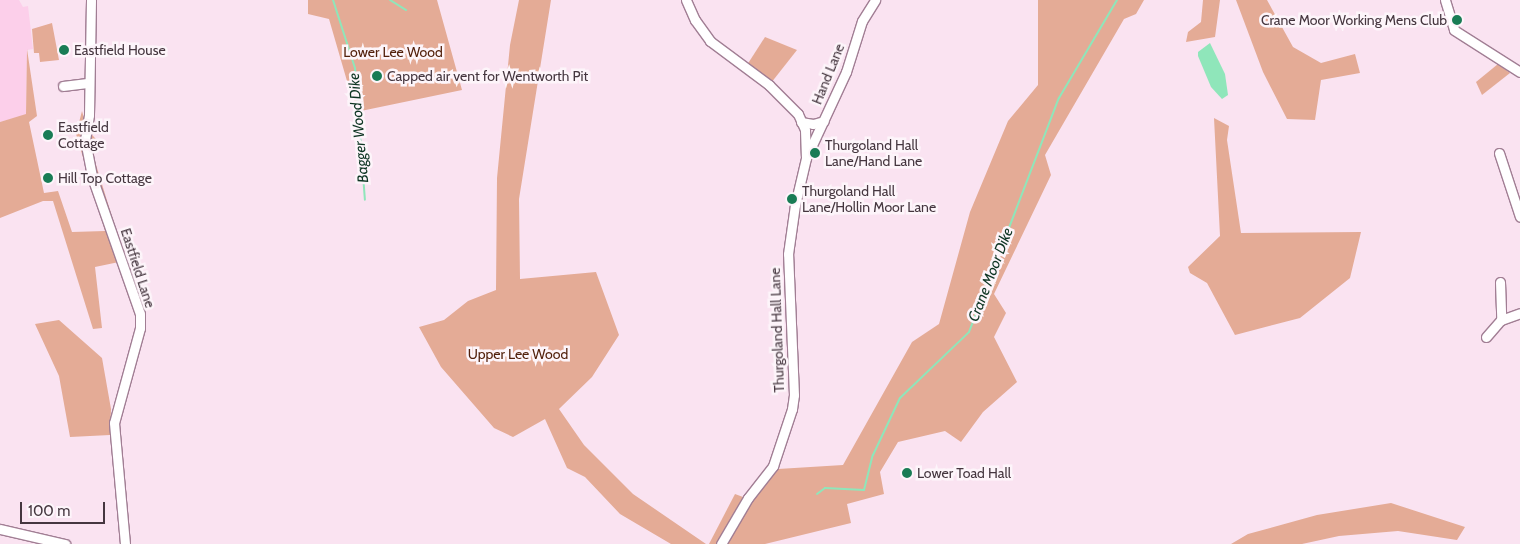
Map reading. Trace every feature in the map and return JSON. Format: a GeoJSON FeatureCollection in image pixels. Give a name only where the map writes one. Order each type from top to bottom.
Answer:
{"type":"FeatureCollection","features":[{"type":"Feature","properties":{"kind":"street","name":"Eastfield Lane"},"geometry":{"type":"LineString","coordinates":[[91,0],[89,83],[85,140],[92,177],[140,314],[140,328],[114,423],[125,544]]}},
{"type":"Feature","properties":{"kind":"street"},"geometry":{"type":"LineString","coordinates":[[686,0],[695,20],[710,41],[769,85],[802,122],[806,158]]}},
{"type":"Feature","properties":{"kind":"street","name":"Hand Lane"},"geometry":{"type":"LineString","coordinates":[[806,158],[846,72],[862,21],[875,0]]}},
{"type":"Feature","properties":{"kind":"street"},"geometry":{"type":"LineString","coordinates":[[1445,0],[1454,30],[1520,72]]}},
{"type":"Feature","properties":{"kind":"street"},"geometry":{"type":"LineString","coordinates":[[63,86],[89,83]]}},
{"type":"Feature","properties":{"kind":"street"},"geometry":{"type":"LineString","coordinates":[[802,122],[812,124],[824,121]]}},
{"type":"Feature","properties":{"kind":"street"},"geometry":{"type":"LineString","coordinates":[[1499,153],[1520,217]]}},
{"type":"Feature","properties":{"kind":"street","name":"Thurgoland Hall Lane"},"geometry":{"type":"LineString","coordinates":[[721,544],[748,498],[773,466],[792,409],[794,394],[788,254],[791,226],[806,158]]}},
{"type":"Feature","properties":{"kind":"street"},"geometry":{"type":"LineString","coordinates":[[1500,282],[1501,320]]}},
{"type":"Feature","properties":{"kind":"street"},"geometry":{"type":"LineString","coordinates":[[1486,337],[1501,320],[1520,313]]}},
{"type":"Feature","properties":{"kind":"street"},"geometry":{"type":"LineString","coordinates":[[0,529],[65,544]]}},
{"type":"Feature","properties":{"kind":"shaded area"},"geometry":{"type":"Polygon","coordinates":[[[0,0],[19,0],[23,7],[28,6],[33,49],[27,50],[26,115],[0,122],[0,0]]]}},
{"type":"Feature","properties":{"kind":"shaded area"},"geometry":{"type":"Polygon","coordinates":[[[1210,43],[1225,74],[1228,95],[1222,99],[1211,87],[1198,56],[1198,52],[1210,43]]]}},
{"type":"Feature","properties":{"kind":"green space","name":"Lower Lee Wood"},"geometry":{"type":"Polygon","coordinates":[[[308,0],[437,0],[462,90],[356,112],[329,19],[308,14],[308,0]]]}},
{"type":"Feature","properties":{"kind":"green space","name":"Upper Lee Wood"},"geometry":{"type":"Polygon","coordinates":[[[519,0],[551,0],[519,199],[520,279],[596,272],[619,335],[592,377],[559,409],[584,445],[633,494],[706,544],[671,544],[620,514],[585,477],[567,468],[545,419],[513,437],[494,428],[441,367],[419,327],[444,320],[468,301],[496,290],[497,178],[510,45],[519,0]]]}},
{"type":"Feature","properties":{"kind":"green space"},"geometry":{"type":"Polygon","coordinates":[[[1038,0],[1144,0],[1136,14],[1124,19],[1045,155],[1051,175],[994,294],[1006,313],[994,337],[1017,382],[983,412],[961,442],[945,431],[898,442],[880,472],[884,494],[847,504],[851,523],[765,544],[725,544],[746,508],[778,469],[843,465],[912,342],[939,324],[970,212],[1008,121],[1038,85],[1038,0]]]}},
{"type":"Feature","properties":{"kind":"green space"},"geometry":{"type":"Polygon","coordinates":[[[1203,0],[1220,0],[1215,37],[1186,42],[1188,32],[1201,22],[1203,0]]]}},
{"type":"Feature","properties":{"kind":"green space"},"geometry":{"type":"Polygon","coordinates":[[[1236,0],[1267,0],[1293,47],[1321,63],[1355,54],[1360,73],[1321,80],[1315,120],[1287,119],[1263,72],[1236,0]]]}},
{"type":"Feature","properties":{"kind":"green space"},"geometry":{"type":"Polygon","coordinates":[[[52,23],[59,60],[40,62],[39,53],[34,53],[32,29],[52,23]]]}},
{"type":"Feature","properties":{"kind":"green space"},"geometry":{"type":"Polygon","coordinates":[[[765,37],[797,50],[771,83],[747,65],[765,37]]]}},
{"type":"Feature","properties":{"kind":"green space"},"geometry":{"type":"Polygon","coordinates":[[[27,49],[37,116],[29,122],[44,193],[58,191],[72,232],[105,231],[76,134],[82,111],[87,129],[101,145],[93,155],[118,236],[113,234],[119,262],[95,267],[102,328],[93,329],[53,201],[43,201],[0,218],[0,122],[26,114],[27,49]]]}},
{"type":"Feature","properties":{"kind":"green space"},"geometry":{"type":"Polygon","coordinates":[[[1498,64],[1510,73],[1482,95],[1476,82],[1498,64]]]}},
{"type":"Feature","properties":{"kind":"green space"},"geometry":{"type":"Polygon","coordinates":[[[1214,118],[1229,126],[1227,140],[1241,233],[1361,232],[1350,278],[1300,318],[1235,335],[1207,283],[1190,273],[1188,267],[1220,236],[1214,118]]]}},
{"type":"Feature","properties":{"kind":"green space"},"geometry":{"type":"Polygon","coordinates":[[[59,320],[102,358],[111,409],[110,435],[70,437],[59,376],[35,324],[59,320]]]}},
{"type":"Feature","properties":{"kind":"green space"},"geometry":{"type":"Polygon","coordinates":[[[735,494],[743,497],[717,544],[709,544],[735,494]]]}},
{"type":"Feature","properties":{"kind":"green space"},"geometry":{"type":"Polygon","coordinates":[[[1391,503],[1465,527],[1457,540],[1398,531],[1339,536],[1302,544],[1231,544],[1248,534],[1317,515],[1391,503]]]}},
{"type":"Feature","properties":{"kind":"waterway","name":"Bagger Wood Dike"},"geometry":{"type":"LineString","coordinates":[[333,0],[355,68],[365,200]]}},
{"type":"Feature","properties":{"kind":"waterway","name":"Bagger Wood Dike"},"geometry":{"type":"LineString","coordinates":[[390,0],[406,10]]}},
{"type":"Feature","properties":{"kind":"waterway","name":"Crane Moor Dike"},"geometry":{"type":"LineString","coordinates":[[817,494],[825,488],[864,490],[873,455],[900,398],[969,332],[1059,98],[1117,0]]}},
{"type":"Feature","properties":{"kind":"place","name":"Crane Moor Working Mens Club"},"geometry":{"type":"Point","coordinates":[1457,20]}},
{"type":"Feature","properties":{"kind":"place","name":"Eastfield House"},"geometry":{"type":"Point","coordinates":[64,50]}},
{"type":"Feature","properties":{"kind":"place","name":"Capped air vent for Wentworth Pit"},"geometry":{"type":"Point","coordinates":[377,76]}},
{"type":"Feature","properties":{"kind":"place","name":"Eastfield Cottage"},"geometry":{"type":"Point","coordinates":[48,135]}},
{"type":"Feature","properties":{"kind":"place","name":"Thurgoland Hall Lane/Hand Lane"},"geometry":{"type":"Point","coordinates":[815,153]}},
{"type":"Feature","properties":{"kind":"place","name":"Hill Top Cottage"},"geometry":{"type":"Point","coordinates":[48,178]}},
{"type":"Feature","properties":{"kind":"place","name":"Thurgoland Hall Lane/Hollin Moor Lane"},"geometry":{"type":"Point","coordinates":[792,199]}},
{"type":"Feature","properties":{"kind":"place","name":"Lower Toad Hall"},"geometry":{"type":"Point","coordinates":[907,473]}}]}
